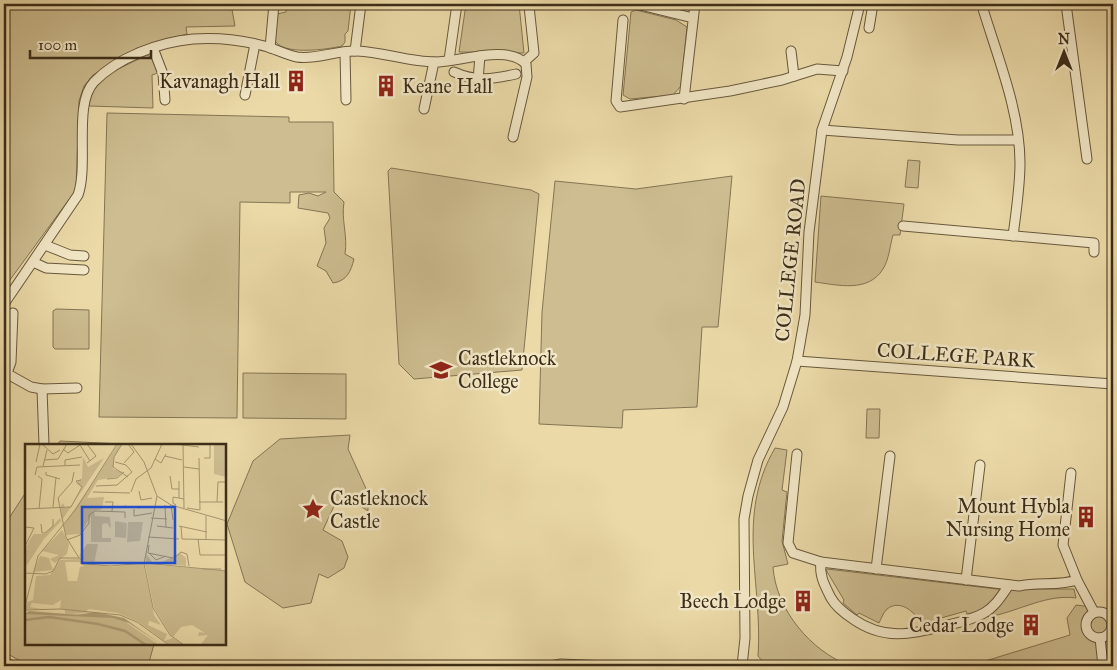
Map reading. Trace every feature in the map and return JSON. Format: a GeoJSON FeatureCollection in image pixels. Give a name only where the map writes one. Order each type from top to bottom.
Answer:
{"type":"FeatureCollection","features":[{"type":"Feature","properties":{"kind":"street"},"geometry":{"type":"LineString","coordinates":[[270,48],[274,4]]}},
{"type":"Feature","properties":{"kind":"street"},"geometry":{"type":"LineString","coordinates":[[355,51],[361,4]]}},
{"type":"Feature","properties":{"kind":"street"},"geometry":{"type":"LineString","coordinates":[[636,4],[694,18]]}},
{"type":"Feature","properties":{"kind":"street"},"geometry":{"type":"LineString","coordinates":[[684,99],[695,4]]}},
{"type":"Feature","properties":{"kind":"street","name":"COLLEGE ROAD"},"geometry":{"type":"LineString","coordinates":[[742,666],[745,638],[744,519],[746,504],[755,469],[783,406],[797,361],[805,315],[809,232],[822,130],[843,71],[860,4]]}},
{"type":"Feature","properties":{"kind":"street"},"geometry":{"type":"LineString","coordinates":[[869,28],[873,4]]}},
{"type":"Feature","properties":{"kind":"street"},"geometry":{"type":"LineString","coordinates":[[983,4],[1002,66],[1018,140],[1020,163],[1013,236]]}},
{"type":"Feature","properties":{"kind":"street"},"geometry":{"type":"LineString","coordinates":[[1066,4],[1087,159]]}},
{"type":"Feature","properties":{"kind":"street"},"geometry":{"type":"LineString","coordinates":[[449,60],[460,6]]}},
{"type":"Feature","properties":{"kind":"street"},"geometry":{"type":"LineString","coordinates":[[524,62],[534,53],[529,6]]}},
{"type":"Feature","properties":{"kind":"street"},"geometry":{"type":"LineString","coordinates":[[623,20],[617,104],[620,107],[684,99],[794,76],[817,69],[843,71]]}},
{"type":"Feature","properties":{"kind":"street"},"geometry":{"type":"LineString","coordinates":[[4,304],[78,195],[82,181],[86,92],[108,70],[153,48],[192,39],[229,39],[255,44],[298,57],[355,51],[434,62],[480,56],[516,57],[528,67],[513,137]]}},
{"type":"Feature","properties":{"kind":"street"},"geometry":{"type":"LineString","coordinates":[[245,95],[255,44]]}},
{"type":"Feature","properties":{"kind":"street"},"geometry":{"type":"LineString","coordinates":[[153,48],[163,74],[165,100]]}},
{"type":"Feature","properties":{"kind":"street"},"geometry":{"type":"LineString","coordinates":[[345,52],[346,100]]}},
{"type":"Feature","properties":{"kind":"street"},"geometry":{"type":"LineString","coordinates":[[791,52],[794,76]]}},
{"type":"Feature","properties":{"kind":"street"},"geometry":{"type":"LineString","coordinates":[[478,80],[480,56]]}},
{"type":"Feature","properties":{"kind":"street"},"geometry":{"type":"LineString","coordinates":[[424,109],[434,62]]}},
{"type":"Feature","properties":{"kind":"street"},"geometry":{"type":"LineString","coordinates":[[454,72],[467,78],[478,80],[516,74]]}},
{"type":"Feature","properties":{"kind":"street"},"geometry":{"type":"LineString","coordinates":[[822,130],[956,140],[1018,140]]}},
{"type":"Feature","properties":{"kind":"street"},"geometry":{"type":"LineString","coordinates":[[903,226],[1094,243],[1094,252]]}},
{"type":"Feature","properties":{"kind":"street"},"geometry":{"type":"LineString","coordinates":[[45,245],[70,255],[84,256]]}},
{"type":"Feature","properties":{"kind":"street"},"geometry":{"type":"LineString","coordinates":[[33,262],[46,268],[84,270]]}},
{"type":"Feature","properties":{"kind":"street"},"geometry":{"type":"LineString","coordinates":[[13,313],[11,362],[5,373],[31,387],[42,389],[77,388]]}},
{"type":"Feature","properties":{"kind":"street","name":"COLLEGE PARK"},"geometry":{"type":"LineString","coordinates":[[797,361],[1113,384]]}},
{"type":"Feature","properties":{"kind":"street"},"geometry":{"type":"LineString","coordinates":[[42,389],[44,444]]}},
{"type":"Feature","properties":{"kind":"street"},"geometry":{"type":"LineString","coordinates":[[797,454],[790,549],[793,553],[821,562],[1019,586],[1036,583],[1067,584],[1077,580]]}},
{"type":"Feature","properties":{"kind":"street"},"geometry":{"type":"LineString","coordinates":[[876,569],[890,456]]}},
{"type":"Feature","properties":{"kind":"street"},"geometry":{"type":"LineString","coordinates":[[966,580],[980,465]]}},
{"type":"Feature","properties":{"kind":"street"},"geometry":{"type":"LineString","coordinates":[[1071,473],[1063,544],[1077,580],[1094,612]]}},
{"type":"Feature","properties":{"kind":"street"},"geometry":{"type":"LineString","coordinates":[[821,562],[822,578],[835,604],[864,627],[883,634],[914,634],[966,621],[985,613],[995,604],[1009,585]]}},
{"type":"Feature","properties":{"kind":"street"},"geometry":{"type":"LineString","coordinates":[[1094,612],[1111,614],[1112,625],[1108,635],[1100,638],[1093,637],[1086,630],[1086,619],[1094,612]]}},
{"type":"Feature","properties":{"kind":"street"},"geometry":{"type":"LineString","coordinates":[[1100,638],[1103,666]]}},
{"type":"Feature","properties":{"kind":"street"},"geometry":{"type":"LineString","coordinates":[[4,662],[11,666]]}},
{"type":"Feature","properties":{"kind":"street"},"geometry":{"type":"LineString","coordinates":[[551,666],[608,666]]}},
{"type":"Feature","properties":{"kind":"shaded area"},"geometry":{"type":"Polygon","coordinates":[[[4,4],[231,4],[235,26],[186,27],[187,34],[137,48],[93,75],[84,86],[79,101],[76,190],[4,288],[4,4]]]}},
{"type":"Feature","properties":{"kind":"shaded area"},"geometry":{"type":"Polygon","coordinates":[[[287,4],[351,4],[345,42],[342,46],[316,50],[294,50],[278,44],[274,38],[277,14],[286,12],[287,4]]]}},
{"type":"Feature","properties":{"kind":"shaded area"},"geometry":{"type":"Polygon","coordinates":[[[466,4],[519,4],[524,53],[459,52],[466,4]]]}},
{"type":"Feature","properties":{"kind":"shaded area"},"geometry":{"type":"Polygon","coordinates":[[[636,10],[676,20],[687,27],[681,86],[673,95],[630,99],[623,95],[631,12],[636,10]]]}},
{"type":"Feature","properties":{"kind":"shaded area"},"geometry":{"type":"Polygon","coordinates":[[[147,55],[151,57],[158,73],[152,75],[153,108],[89,106],[91,96],[102,80],[147,55]]]}},
{"type":"Feature","properties":{"kind":"shaded area"},"geometry":{"type":"Polygon","coordinates":[[[107,113],[289,117],[289,122],[333,122],[334,192],[344,202],[345,254],[354,259],[350,271],[345,278],[333,283],[326,271],[317,266],[326,243],[324,228],[330,218],[328,213],[298,208],[299,195],[309,193],[318,196],[326,192],[290,192],[290,203],[240,202],[237,418],[99,417],[107,113]]]}},
{"type":"Feature","properties":{"kind":"shaded area"},"geometry":{"type":"Polygon","coordinates":[[[908,160],[920,161],[918,188],[905,187],[908,160]]]}},
{"type":"Feature","properties":{"kind":"shaded area"},"geometry":{"type":"Polygon","coordinates":[[[391,168],[531,190],[539,194],[522,370],[414,379],[399,364],[388,171],[391,168]]]}},
{"type":"Feature","properties":{"kind":"shaded area"},"geometry":{"type":"Polygon","coordinates":[[[732,176],[718,327],[702,327],[697,407],[623,410],[622,428],[539,424],[542,312],[555,181],[636,189],[732,176]]]}},
{"type":"Feature","properties":{"kind":"shaded area"},"geometry":{"type":"Polygon","coordinates":[[[821,196],[904,204],[900,235],[893,235],[883,269],[877,277],[869,282],[843,286],[815,282],[821,196]]]}},
{"type":"Feature","properties":{"kind":"shaded area"},"geometry":{"type":"Polygon","coordinates":[[[56,309],[89,310],[89,349],[55,349],[53,347],[53,311],[56,309]]]}},
{"type":"Feature","properties":{"kind":"shaded area"},"geometry":{"type":"Polygon","coordinates":[[[243,373],[346,374],[346,419],[243,418],[243,373]]]}},
{"type":"Feature","properties":{"kind":"shaded area"},"geometry":{"type":"Polygon","coordinates":[[[867,409],[880,409],[879,438],[866,438],[867,409]]]}},
{"type":"Feature","properties":{"kind":"shaded area"},"geometry":{"type":"Polygon","coordinates":[[[350,435],[348,449],[368,493],[368,511],[345,496],[335,504],[323,530],[342,541],[348,557],[344,568],[328,578],[319,574],[311,603],[283,608],[245,582],[227,524],[253,461],[280,439],[350,435]]]}},
{"type":"Feature","properties":{"kind":"shaded area"},"geometry":{"type":"Polygon","coordinates":[[[60,441],[122,444],[58,444],[60,441]]]}},
{"type":"Feature","properties":{"kind":"shaded area"},"geometry":{"type":"Polygon","coordinates":[[[775,448],[787,450],[782,490],[787,492],[782,541],[788,564],[773,567],[781,598],[788,613],[809,639],[822,650],[850,666],[774,666],[764,663],[758,656],[759,629],[753,525],[756,499],[763,474],[775,448]]]}},
{"type":"Feature","properties":{"kind":"shaded area"},"geometry":{"type":"Polygon","coordinates":[[[25,494],[25,645],[154,645],[148,666],[30,666],[4,652],[4,526],[25,494]]]}},
{"type":"Feature","properties":{"kind":"shaded area"},"geometry":{"type":"Polygon","coordinates":[[[827,569],[997,589],[1074,589],[1076,598],[1065,597],[1044,600],[993,616],[974,613],[967,614],[966,611],[934,620],[934,623],[922,627],[913,613],[898,605],[887,609],[879,623],[859,613],[857,615],[843,603],[844,600],[827,569]]]}},
{"type":"Feature","properties":{"kind":"shaded area"},"geometry":{"type":"Polygon","coordinates":[[[1076,605],[1113,608],[1113,666],[969,666],[1070,635],[1067,618],[1076,605]]]}},
{"type":"Feature","properties":{"kind":"place","name":"Kavanagh Hall"},"geometry":{"type":"Point","coordinates":[296,81]}},
{"type":"Feature","properties":{"kind":"place","name":"Keane Hall"},"geometry":{"type":"Point","coordinates":[386,86]}},
{"type":"Feature","properties":{"kind":"place","name":"Castleknock College"},"geometry":{"type":"Point","coordinates":[441,370]}},
{"type":"Feature","properties":{"kind":"place","name":"Castleknock Castle"},"geometry":{"type":"Point","coordinates":[313,509]}},
{"type":"Feature","properties":{"kind":"place","name":"Mount Hybla Nursing Home"},"geometry":{"type":"Point","coordinates":[1086,517]}},
{"type":"Feature","properties":{"kind":"place","name":"Beech Lodge"},"geometry":{"type":"Point","coordinates":[803,601]}},
{"type":"Feature","properties":{"kind":"place","name":"Cedar Lodge"},"geometry":{"type":"Point","coordinates":[1031,625]}}]}
